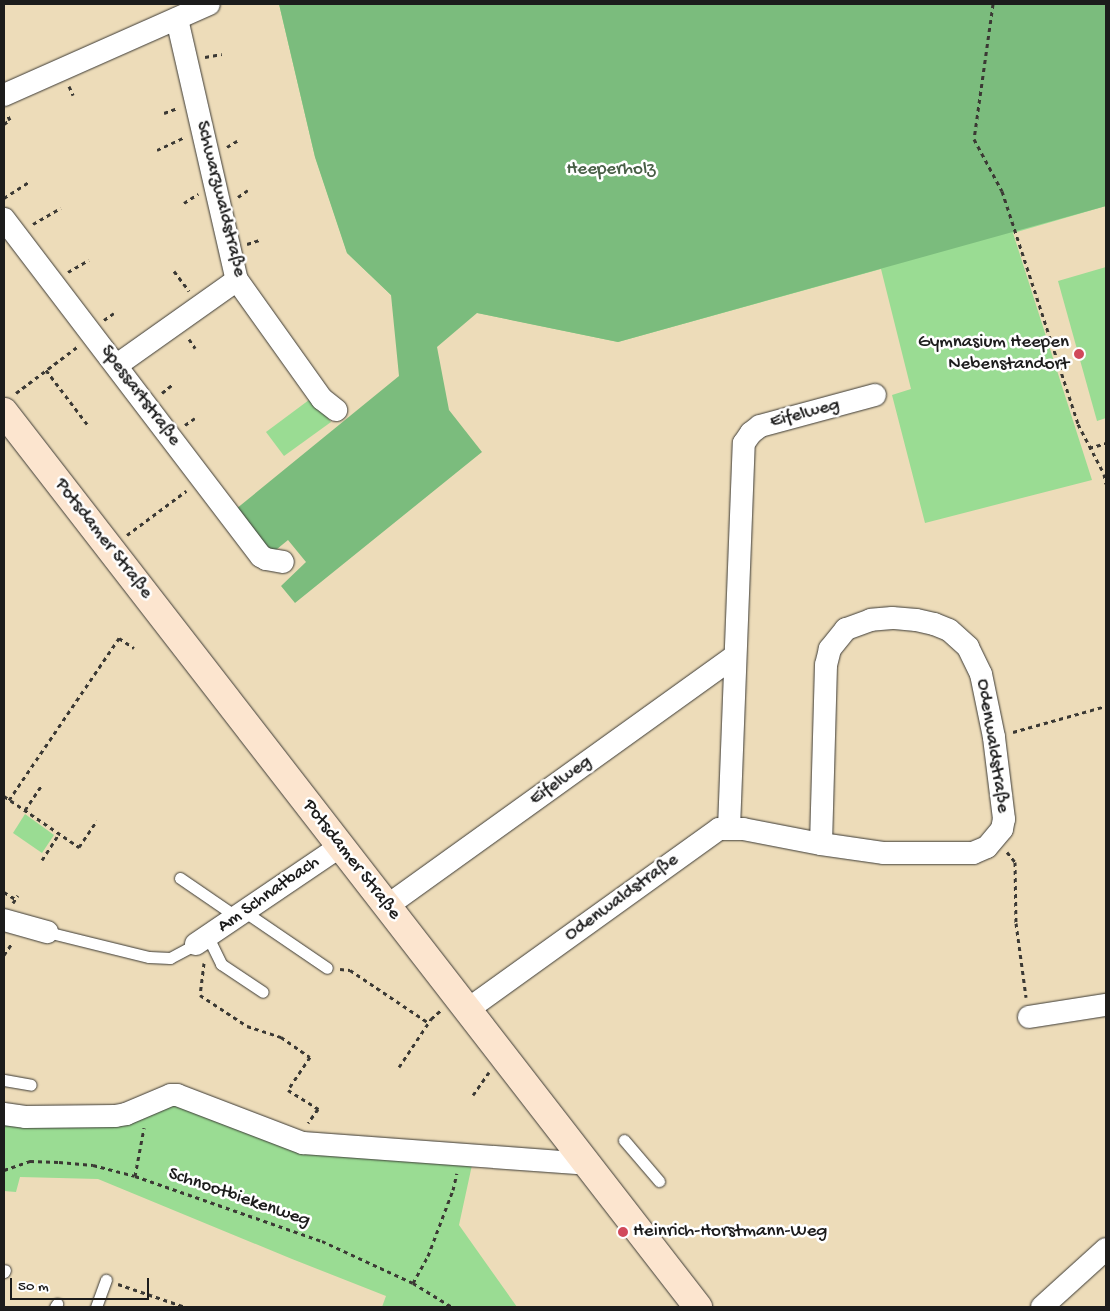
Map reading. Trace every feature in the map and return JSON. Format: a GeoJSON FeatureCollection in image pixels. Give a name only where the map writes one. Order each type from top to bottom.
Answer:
{"type":"FeatureCollection","features":[{"type":"Feature","properties":{"kind":"street"},"geometry":{"type":"LineString","coordinates":[[4,95],[210,4]]}},
{"type":"Feature","properties":{"kind":"street","name":"Schwarzwaldstraße"},"geometry":{"type":"LineString","coordinates":[[176,19],[237,280],[322,399],[336,410]]}},
{"type":"Feature","properties":{"kind":"street","name":"Spessartstraße"},"geometry":{"type":"LineString","coordinates":[[10,228],[117,365],[261,556],[266,560],[283,562]]}},
{"type":"Feature","properties":{"kind":"street"},"geometry":{"type":"LineString","coordinates":[[117,365],[237,280]]}},
{"type":"Feature","properties":{"kind":"street","name":"Eifelweg"},"geometry":{"type":"LineString","coordinates":[[729,828],[744,443],[760,426],[875,395]]}},
{"type":"Feature","properties":{"kind":"street","name":"Potsdamer Straße"},"geometry":{"type":"LineString","coordinates":[[8,417],[698,1307]]}},
{"type":"Feature","properties":{"kind":"street","name":"Odenwaldstraße"},"geometry":{"type":"LineString","coordinates":[[462,1003],[714,832],[729,828],[821,844],[884,853],[973,853],[987,847],[1002,829],[1004,819],[994,737],[981,674],[971,652],[960,638],[934,624],[892,618],[871,620],[846,629],[830,648],[826,665],[821,844]]}},
{"type":"Feature","properties":{"kind":"street","name":"Eifelweg"},"geometry":{"type":"LineString","coordinates":[[387,906],[735,656]]}},
{"type":"Feature","properties":{"kind":"street","name":"Am Schnatbach"},"geometry":{"type":"LineString","coordinates":[[202,941],[340,846]]}},
{"type":"Feature","properties":{"kind":"street"},"geometry":{"type":"LineString","coordinates":[[4,920],[47,932]]}},
{"type":"Feature","properties":{"kind":"street"},"geometry":{"type":"LineString","coordinates":[[1029,1017],[1106,1006]]}},
{"type":"Feature","properties":{"kind":"street"},"geometry":{"type":"LineString","coordinates":[[4,1114],[25,1117],[115,1116],[171,1096],[182,1096],[303,1143],[587,1164]]}},
{"type":"Feature","properties":{"kind":"street"},"geometry":{"type":"LineString","coordinates":[[1042,1307],[1106,1249]]}},
{"type":"Feature","properties":{"kind":"lane"},"geometry":{"type":"LineString","coordinates":[[180,878],[327,968]]}},
{"type":"Feature","properties":{"kind":"lane"},"geometry":{"type":"LineString","coordinates":[[47,932],[149,957],[170,958],[202,941],[221,964],[263,992]]}},
{"type":"Feature","properties":{"kind":"lane"},"geometry":{"type":"LineString","coordinates":[[4,1080],[31,1085]]}},
{"type":"Feature","properties":{"kind":"lane"},"geometry":{"type":"LineString","coordinates":[[624,1140],[659,1181]]}},
{"type":"Feature","properties":{"kind":"lane"},"geometry":{"type":"LineString","coordinates":[[96,1307],[106,1280]]}},
{"type":"Feature","properties":{"kind":"path"},"geometry":{"type":"LineString","coordinates":[[993,4],[974,139],[1002,191],[1078,424],[1104,474],[1106,484]]}},
{"type":"Feature","properties":{"kind":"path"},"geometry":{"type":"LineString","coordinates":[[157,150],[180,138],[203,133]]}},
{"type":"Feature","properties":{"kind":"path"},"geometry":{"type":"LineString","coordinates":[[4,198],[29,182]]}},
{"type":"Feature","properties":{"kind":"path"},"geometry":{"type":"LineString","coordinates":[[10,228],[61,208]]}},
{"type":"Feature","properties":{"kind":"path"},"geometry":{"type":"LineString","coordinates":[[8,417],[46,370],[93,334]]}},
{"type":"Feature","properties":{"kind":"path"},"geometry":{"type":"LineString","coordinates":[[46,370],[87,424]]}},
{"type":"Feature","properties":{"kind":"path"},"geometry":{"type":"LineString","coordinates":[[1089,448],[1106,443]]}},
{"type":"Feature","properties":{"kind":"path"},"geometry":{"type":"LineString","coordinates":[[110,548],[203,478]]}},
{"type":"Feature","properties":{"kind":"path"},"geometry":{"type":"LineString","coordinates":[[10,800],[119,638],[134,648]]}},
{"type":"Feature","properties":{"kind":"path"},"geometry":{"type":"LineString","coordinates":[[994,737],[1106,706]]}},
{"type":"Feature","properties":{"kind":"path"},"geometry":{"type":"LineString","coordinates":[[50,730],[55,733]]}},
{"type":"Feature","properties":{"kind":"path"},"geometry":{"type":"LineString","coordinates":[[25,810],[41,786]]}},
{"type":"Feature","properties":{"kind":"path"},"geometry":{"type":"LineString","coordinates":[[4,796],[79,847],[97,820]]}},
{"type":"Feature","properties":{"kind":"path"},"geometry":{"type":"LineString","coordinates":[[42,860],[59,834]]}},
{"type":"Feature","properties":{"kind":"path"},"geometry":{"type":"LineString","coordinates":[[996,838],[1015,862],[1016,923],[1029,1017]]}},
{"type":"Feature","properties":{"kind":"path"},"geometry":{"type":"LineString","coordinates":[[4,892],[16,900]]}},
{"type":"Feature","properties":{"kind":"path"},"geometry":{"type":"LineString","coordinates":[[202,941],[204,959],[200,995],[247,1026],[281,1037],[310,1057],[288,1090],[318,1109],[304,1128],[303,1143]]}},
{"type":"Feature","properties":{"kind":"path"},"geometry":{"type":"LineString","coordinates":[[327,968],[350,970],[428,1023]]}},
{"type":"Feature","properties":{"kind":"path"},"geometry":{"type":"LineString","coordinates":[[399,1067],[428,1023],[462,1003]]}},
{"type":"Feature","properties":{"kind":"path"},"geometry":{"type":"LineString","coordinates":[[135,1176],[148,1105]]}},
{"type":"Feature","properties":{"kind":"path"},"geometry":{"type":"LineString","coordinates":[[413,1283],[428,1256],[453,1190],[460,1155]]}},
{"type":"Feature","properties":{"kind":"path","name":"Schnootbiekenweg"},"geometry":{"type":"LineString","coordinates":[[4,1170],[30,1161],[59,1162],[93,1165],[135,1176],[322,1241],[413,1283],[452,1307]]}},
{"type":"Feature","properties":{"kind":"path"},"geometry":{"type":"LineString","coordinates":[[106,1280],[186,1307]]}},
{"type":"Feature","properties":{"kind":"green space","name":"Heeperholz"},"geometry":{"type":"Polygon","coordinates":[[[279,4],[1106,4],[1106,206],[1013,233],[1092,480],[925,523],[892,395],[911,389],[881,269],[618,342],[391,295],[347,253],[315,157],[279,4]]]}},
{"type":"Feature","properties":{"kind":"green space","name":"Heeperholz"},"geometry":{"type":"Polygon","coordinates":[[[279,4],[1106,4],[1106,206],[618,342],[477,313],[437,347],[449,410],[482,452],[295,603],[281,586],[306,562],[288,540],[271,554],[236,509],[399,376],[391,295],[347,253],[315,157],[279,4]]]}},
{"type":"Feature","properties":{"kind":"green space"},"geometry":{"type":"Polygon","coordinates":[[[1106,267],[1106,418],[1097,421],[1058,281],[1106,267]]]}},
{"type":"Feature","properties":{"kind":"green space"},"geometry":{"type":"Polygon","coordinates":[[[313,397],[331,422],[284,456],[266,432],[313,397]]]}},
{"type":"Feature","properties":{"kind":"green space"},"geometry":{"type":"Polygon","coordinates":[[[25,814],[54,835],[42,853],[13,833],[25,814]]]}},
{"type":"Feature","properties":{"kind":"green space"},"geometry":{"type":"Polygon","coordinates":[[[183,1105],[305,1151],[472,1165],[459,1225],[517,1307],[382,1307],[386,1296],[98,1179],[20,1177],[16,1192],[4,1191],[4,1125],[183,1105]]]}},
{"type":"Feature","properties":{"kind":"place","name":"Gymnasium Heepen Nebenstandort"},"geometry":{"type":"Point","coordinates":[1079,354]}},
{"type":"Feature","properties":{"kind":"place","name":"Heinrich-Horstmann-Weg"},"geometry":{"type":"Point","coordinates":[623,1232]}}]}
